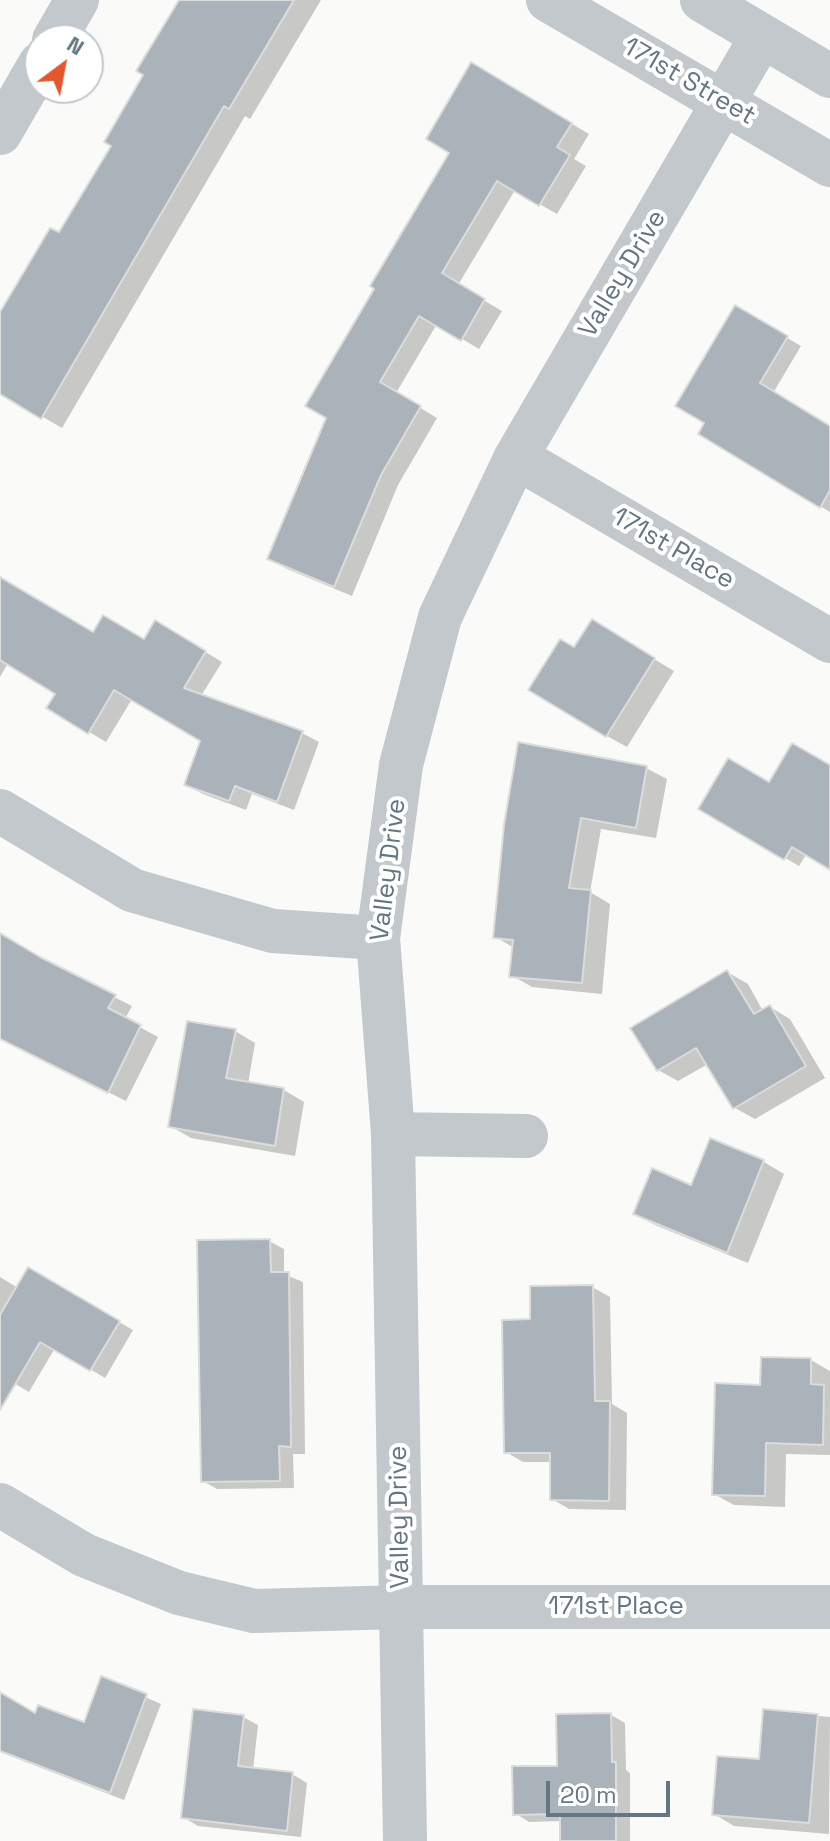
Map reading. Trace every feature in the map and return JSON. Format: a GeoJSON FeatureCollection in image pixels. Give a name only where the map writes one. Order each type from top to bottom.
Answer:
{"type":"FeatureCollection","features":[{"type":"Feature","properties":{"kind":"street"},"geometry":{"type":"LineString","coordinates":[[63,24],[77,0]]}},
{"type":"Feature","properties":{"kind":"street"},"geometry":{"type":"LineString","coordinates":[[702,0],[830,76]]}},
{"type":"Feature","properties":{"kind":"street","name":"171st Street"},"geometry":{"type":"LineString","coordinates":[[553,1],[830,165]]}},
{"type":"Feature","properties":{"kind":"street","name":"Valley Drive"},"geometry":{"type":"LineString","coordinates":[[405,1841],[393,1134],[378,938],[401,765],[440,617],[516,457],[762,36]]}},
{"type":"Feature","properties":{"kind":"street"},"geometry":{"type":"LineString","coordinates":[[0,133],[24,92]]}},
{"type":"Feature","properties":{"kind":"street","name":"171st Place"},"geometry":{"type":"LineString","coordinates":[[516,457],[830,641]]}},
{"type":"Feature","properties":{"kind":"street"},"geometry":{"type":"LineString","coordinates":[[0,811],[132,890],[273,931],[378,938]]}},
{"type":"Feature","properties":{"kind":"street"},"geometry":{"type":"LineString","coordinates":[[393,1134],[526,1136]]}},
{"type":"Feature","properties":{"kind":"street","name":"171st Place"},"geometry":{"type":"LineString","coordinates":[[0,1505],[84,1555],[179,1593],[254,1611],[402,1607],[830,1607]]}},
{"type":"Feature","properties":{"kind":"building"},"geometry":{"type":"Polygon","coordinates":[[[179,0],[294,0],[229,109],[224,106],[41,419],[0,394],[0,312],[50,228],[59,232],[111,146],[104,142],[143,75],[136,71],[179,0]]]}},
{"type":"Feature","properties":{"kind":"building"},"geometry":{"type":"Polygon","coordinates":[[[471,62],[572,123],[557,147],[570,155],[539,206],[497,181],[442,273],[485,299],[461,341],[419,316],[380,382],[421,406],[381,475],[334,587],[267,559],[326,418],[305,406],[374,289],[370,286],[449,153],[426,139],[471,62]]]}},
{"type":"Feature","properties":{"kind":"building"},"geometry":{"type":"Polygon","coordinates":[[[735,305],[788,336],[760,383],[830,426],[830,490],[820,508],[698,434],[704,423],[675,406],[735,305]]]}},
{"type":"Feature","properties":{"kind":"building"},"geometry":{"type":"Polygon","coordinates":[[[0,577],[93,632],[103,615],[144,639],[155,620],[206,651],[184,688],[303,731],[277,802],[235,786],[229,801],[184,785],[200,741],[114,690],[88,734],[46,708],[55,694],[0,660],[0,577]]]}},
{"type":"Feature","properties":{"kind":"building"},"geometry":{"type":"Polygon","coordinates":[[[592,619],[655,658],[606,737],[528,690],[560,639],[574,647],[592,619]]]}},
{"type":"Feature","properties":{"kind":"building"},"geometry":{"type":"Polygon","coordinates":[[[518,742],[647,766],[636,828],[581,818],[569,888],[591,890],[582,983],[509,977],[513,940],[493,938],[504,825],[518,742]]]}},
{"type":"Feature","properties":{"kind":"building"},"geometry":{"type":"Polygon","coordinates":[[[792,743],[830,765],[830,870],[792,847],[784,860],[698,809],[728,758],[769,782],[792,743]]]}},
{"type":"Feature","properties":{"kind":"building"},"geometry":{"type":"Polygon","coordinates":[[[0,933],[116,995],[108,1008],[141,1025],[108,1093],[0,1039],[0,933]]]}},
{"type":"Feature","properties":{"kind":"building"},"geometry":{"type":"Polygon","coordinates":[[[727,970],[754,1014],[770,1005],[806,1066],[733,1109],[696,1048],[657,1071],[630,1028],[727,970]]]}},
{"type":"Feature","properties":{"kind":"building"},"geometry":{"type":"Polygon","coordinates":[[[187,1021],[236,1029],[226,1078],[284,1088],[275,1146],[168,1127],[187,1021]]]}},
{"type":"Feature","properties":{"kind":"building"},"geometry":{"type":"Polygon","coordinates":[[[710,1138],[764,1160],[727,1253],[633,1214],[652,1168],[691,1185],[710,1138]]]}},
{"type":"Feature","properties":{"kind":"building"},"geometry":{"type":"Polygon","coordinates":[[[270,1239],[271,1272],[289,1272],[291,1447],[279,1446],[280,1481],[201,1482],[197,1240],[270,1239]]]}},
{"type":"Feature","properties":{"kind":"building"},"geometry":{"type":"Polygon","coordinates":[[[28,1267],[120,1321],[90,1371],[40,1342],[0,1410],[0,1315],[28,1267]]]}},
{"type":"Feature","properties":{"kind":"building"},"geometry":{"type":"Polygon","coordinates":[[[593,1285],[595,1401],[610,1401],[609,1501],[550,1500],[550,1453],[504,1453],[502,1320],[530,1319],[530,1286],[593,1285]]]}},
{"type":"Feature","properties":{"kind":"building"},"geometry":{"type":"Polygon","coordinates":[[[761,1357],[811,1358],[811,1384],[824,1385],[823,1445],[766,1443],[765,1496],[712,1495],[715,1383],[760,1385],[761,1357]]]}},
{"type":"Feature","properties":{"kind":"building"},"geometry":{"type":"Polygon","coordinates":[[[101,1676],[147,1694],[110,1793],[0,1751],[0,1692],[35,1713],[38,1705],[84,1722],[101,1676]]]}},
{"type":"Feature","properties":{"kind":"building"},"geometry":{"type":"Polygon","coordinates":[[[193,1709],[244,1715],[238,1766],[293,1772],[287,1831],[181,1818],[193,1709]]]}},
{"type":"Feature","properties":{"kind":"building"},"geometry":{"type":"Polygon","coordinates":[[[763,1709],[818,1714],[809,1823],[712,1815],[717,1756],[759,1759],[763,1709]]]}},
{"type":"Feature","properties":{"kind":"building"},"geometry":{"type":"Polygon","coordinates":[[[611,1713],[612,1762],[616,1762],[616,1841],[560,1841],[560,1814],[513,1815],[512,1766],[557,1766],[556,1714],[611,1713]]]}}]}
